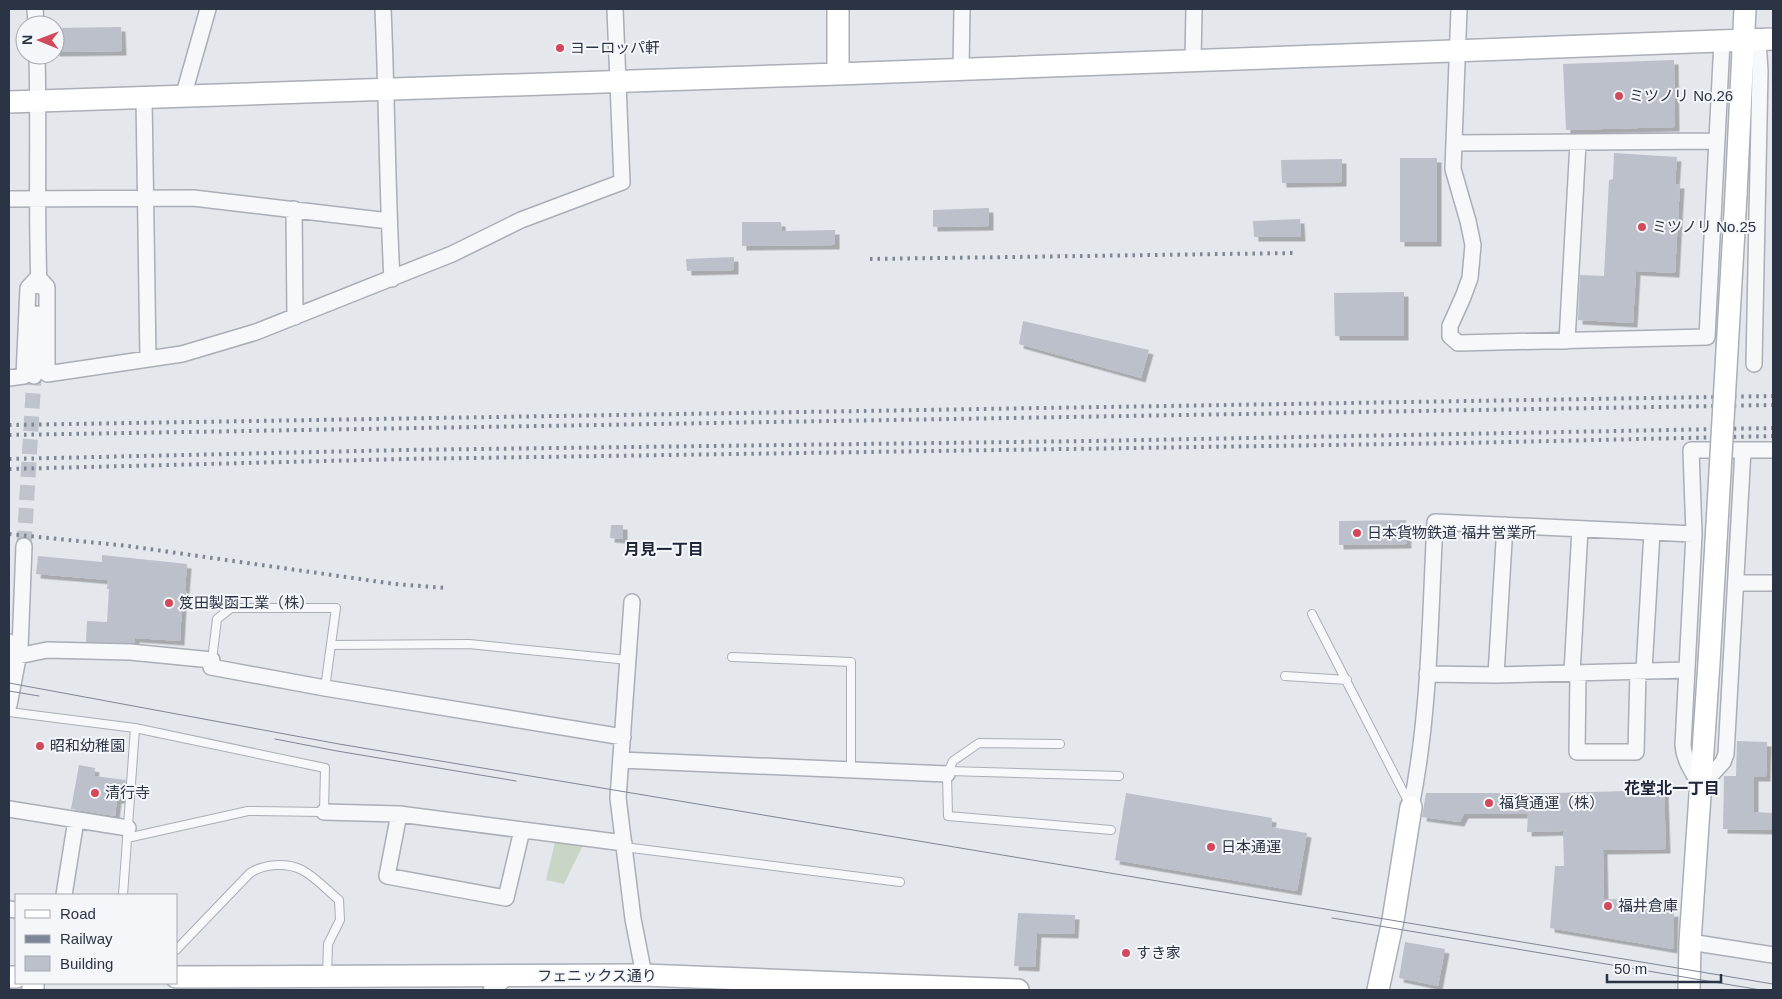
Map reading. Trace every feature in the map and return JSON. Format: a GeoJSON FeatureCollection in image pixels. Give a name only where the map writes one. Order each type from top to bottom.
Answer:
{"type":"FeatureCollection","features":[{"type":"Feature","properties":{"kind":"street"},"geometry":{"type":"LineString","coordinates":[[183,97],[208,9]]}},
{"type":"Feature","properties":{"kind":"street"},"geometry":{"type":"LineString","coordinates":[[383,9],[392,279]]}},
{"type":"Feature","properties":{"kind":"street"},"geometry":{"type":"LineString","coordinates":[[38,277],[47,286],[47,374],[182,354],[256,332],[295,317],[452,254],[521,220],[622,182],[615,9]]}},
{"type":"Feature","properties":{"kind":"street"},"geometry":{"type":"LineString","coordinates":[[838,9],[838,74]]}},
{"type":"Feature","properties":{"kind":"street"},"geometry":{"type":"LineString","coordinates":[[961,69],[962,9]]}},
{"type":"Feature","properties":{"kind":"street"},"geometry":{"type":"LineString","coordinates":[[1193,60],[1194,9]]}},
{"type":"Feature","properties":{"kind":"street"},"geometry":{"type":"LineString","coordinates":[[1459,9],[1453,169],[1470,227],[1473,245],[1470,278],[1450,326],[1450,336],[1458,343],[1706,337],[1722,41]]}},
{"type":"Feature","properties":{"kind":"street"},"geometry":{"type":"LineString","coordinates":[[1745,9],[1758,40],[1766,135],[1754,364]]}},
{"type":"Feature","properties":{"kind":"street"},"geometry":{"type":"LineString","coordinates":[[9,102],[618,82],[1758,40]]}},
{"type":"Feature","properties":{"kind":"street"},"geometry":{"type":"LineString","coordinates":[[1689,990],[1690,942],[1702,786],[1736,195],[1758,40]]}},
{"type":"Feature","properties":{"kind":"street"},"geometry":{"type":"LineString","coordinates":[[34,376],[38,277],[36,198],[37,65]]}},
{"type":"Feature","properties":{"kind":"street"},"geometry":{"type":"LineString","coordinates":[[144,98],[148,359]]}},
{"type":"Feature","properties":{"kind":"street"},"geometry":{"type":"LineString","coordinates":[[1567,341],[1578,142]]}},
{"type":"Feature","properties":{"kind":"street"},"geometry":{"type":"LineString","coordinates":[[1454,144],[1717,142]]}},
{"type":"Feature","properties":{"kind":"street"},"geometry":{"type":"LineString","coordinates":[[9,199],[193,198],[389,221]]}},
{"type":"Feature","properties":{"kind":"street"},"geometry":{"type":"LineString","coordinates":[[294,209],[295,317]]}},
{"type":"Feature","properties":{"kind":"street"},"geometry":{"type":"LineString","coordinates":[[9,378],[24,376],[28,288],[38,277]]}},
{"type":"Feature","properties":{"kind":"street"},"geometry":{"type":"LineString","coordinates":[[1702,786],[1688,763],[1684,750],[1694,534],[1691,450],[1773,450]]}},
{"type":"Feature","properties":{"kind":"street"},"geometry":{"type":"LineString","coordinates":[[1702,786],[1723,762],[1726,754],[1743,450]]}},
{"type":"Feature","properties":{"kind":"street"},"geometry":{"type":"LineString","coordinates":[[1378,990],[1393,920],[1410,807],[1419,765],[1427,674],[1436,522],[1694,534]]}},
{"type":"Feature","properties":{"kind":"street"},"geometry":{"type":"LineString","coordinates":[[1496,675],[1505,525]]}},
{"type":"Feature","properties":{"kind":"street"},"geometry":{"type":"LineString","coordinates":[[1580,529],[1575,673],[1577,752],[1636,752],[1652,532]]}},
{"type":"Feature","properties":{"kind":"street"},"geometry":{"type":"LineString","coordinates":[[9,705],[20,648],[24,546]]}},
{"type":"Feature","properties":{"kind":"street"},"geometry":{"type":"LineString","coordinates":[[1736,583],[1773,583]]}},
{"type":"Feature","properties":{"kind":"street"},"geometry":{"type":"LineString","coordinates":[[632,602],[618,798],[633,919],[644,975]]}},
{"type":"Feature","properties":{"kind":"street"},"geometry":{"type":"LineString","coordinates":[[9,642],[11,653],[18,656],[47,650],[130,652],[212,660],[211,667],[325,688],[623,737]]}},
{"type":"Feature","properties":{"kind":"street"},"geometry":{"type":"LineString","coordinates":[[1427,674],[1496,675],[1687,670]]}},
{"type":"Feature","properties":{"kind":"street"},"geometry":{"type":"LineString","coordinates":[[621,760],[851,770],[948,772]]}},
{"type":"Feature","properties":{"kind":"street"},"geometry":{"type":"LineString","coordinates":[[9,809],[76,820],[128,833]]}},
{"type":"Feature","properties":{"kind":"street"},"geometry":{"type":"LineString","coordinates":[[324,812],[399,814],[624,845]]}},
{"type":"Feature","properties":{"kind":"street"},"geometry":{"type":"LineString","coordinates":[[399,814],[387,876],[506,898],[522,830]]}},
{"type":"Feature","properties":{"kind":"street"},"geometry":{"type":"LineString","coordinates":[[64,894],[76,820]]}},
{"type":"Feature","properties":{"kind":"street"},"geometry":{"type":"LineString","coordinates":[[1690,942],[1773,955]]}},
{"type":"Feature","properties":{"kind":"street","name":"フェニックス通り"},"geometry":{"type":"LineString","coordinates":[[178,977],[509,976],[606,983],[644,975],[1018,990]]}},
{"type":"Feature","properties":{"kind":"street"},"geometry":{"type":"LineString","coordinates":[[491,990],[509,976]]}},
{"type":"Feature","properties":{"kind":"lane"},"geometry":{"type":"LineString","coordinates":[[212,660],[217,619],[231,608],[336,608],[325,688]]}},
{"type":"Feature","properties":{"kind":"lane"},"geometry":{"type":"LineString","coordinates":[[1312,614],[1410,807]]}},
{"type":"Feature","properties":{"kind":"lane"},"geometry":{"type":"LineString","coordinates":[[331,645],[469,644],[628,660]]}},
{"type":"Feature","properties":{"kind":"lane"},"geometry":{"type":"LineString","coordinates":[[732,657],[851,662],[851,770]]}},
{"type":"Feature","properties":{"kind":"lane"},"geometry":{"type":"LineString","coordinates":[[1285,676],[1347,680]]}},
{"type":"Feature","properties":{"kind":"lane"},"geometry":{"type":"LineString","coordinates":[[9,712],[135,728],[325,768],[324,812],[248,811],[128,833]]}},
{"type":"Feature","properties":{"kind":"lane"},"geometry":{"type":"LineString","coordinates":[[123,894],[135,728]]}},
{"type":"Feature","properties":{"kind":"lane"},"geometry":{"type":"LineString","coordinates":[[1060,744],[979,743],[953,761],[948,772],[948,816],[1111,830]]}},
{"type":"Feature","properties":{"kind":"lane"},"geometry":{"type":"LineString","coordinates":[[948,772],[1119,776]]}},
{"type":"Feature","properties":{"kind":"lane"},"geometry":{"type":"LineString","coordinates":[[624,845],[900,882]]}},
{"type":"Feature","properties":{"kind":"lane"},"geometry":{"type":"LineString","coordinates":[[178,948],[250,873],[258,868],[270,865],[288,866],[302,870],[339,900],[340,920],[328,944],[328,976]]}},
{"type":"Feature","properties":{"kind":"green space"},"geometry":{"type":"Polygon","coordinates":[[[556,838],[585,841],[564,884],[546,880],[556,838]]]}},
{"type":"Feature","properties":{"kind":"building"},"geometry":{"type":"Polygon","coordinates":[[[121,27],[122,51],[65,52],[65,28],[121,27]]]}},
{"type":"Feature","properties":{"kind":"building","name":"ミツノリ No.26"},"geometry":{"type":"Polygon","coordinates":[[[1674,60],[1675,127],[1566,130],[1563,64],[1674,60]]]}},
{"type":"Feature","properties":{"kind":"building","name":"ミツノリ No.25"},"geometry":{"type":"Polygon","coordinates":[[[1614,153],[1677,157],[1675,184],[1680,184],[1675,273],[1636,271],[1633,323],[1578,320],[1580,275],[1604,276],[1609,180],[1613,179],[1614,153]]]}},
{"type":"Feature","properties":{"kind":"building"},"geometry":{"type":"Polygon","coordinates":[[[1400,158],[1437,158],[1437,242],[1400,242],[1400,158]]]}},
{"type":"Feature","properties":{"kind":"building"},"geometry":{"type":"Polygon","coordinates":[[[1342,159],[1342,182],[1282,183],[1281,160],[1342,159]]]}},
{"type":"Feature","properties":{"kind":"building"},"geometry":{"type":"Polygon","coordinates":[[[989,208],[989,226],[933,227],[933,210],[989,208]]]}},
{"type":"Feature","properties":{"kind":"building"},"geometry":{"type":"Polygon","coordinates":[[[1300,219],[1301,237],[1254,237],[1253,221],[1300,219]]]}},
{"type":"Feature","properties":{"kind":"building"},"geometry":{"type":"Polygon","coordinates":[[[742,222],[781,222],[782,231],[835,230],[835,245],[742,246],[742,222]]]}},
{"type":"Feature","properties":{"kind":"building"},"geometry":{"type":"Polygon","coordinates":[[[734,257],[734,270],[687,271],[686,259],[734,257]]]}},
{"type":"Feature","properties":{"kind":"building"},"geometry":{"type":"Polygon","coordinates":[[[1404,292],[1404,336],[1335,336],[1334,293],[1404,292]]]}},
{"type":"Feature","properties":{"kind":"building"},"geometry":{"type":"Polygon","coordinates":[[[1023,321],[1149,350],[1141,378],[1019,344],[1023,321]]]}},
{"type":"Feature","properties":{"kind":"building"},"geometry":{"type":"Polygon","coordinates":[[[1406,520],[1407,544],[1339,545],[1339,521],[1406,520]]]}},
{"type":"Feature","properties":{"kind":"building"},"geometry":{"type":"Polygon","coordinates":[[[611,525],[623,525],[623,539],[610,538],[611,525]]]}},
{"type":"Feature","properties":{"kind":"building","name":"笈田製函工業（株）"},"geometry":{"type":"Polygon","coordinates":[[[102,555],[187,564],[186,606],[182,605],[180,641],[135,638],[135,643],[86,642],[87,621],[107,622],[108,580],[36,574],[38,556],[102,562],[102,555]]]}},
{"type":"Feature","properties":{"kind":"building"},"geometry":{"type":"Polygon","coordinates":[[[1737,741],[1767,742],[1766,777],[1754,777],[1754,812],[1773,813],[1773,830],[1723,829],[1724,776],[1736,776],[1737,741]]]}},
{"type":"Feature","properties":{"kind":"building"},"geometry":{"type":"Polygon","coordinates":[[[79,765],[95,768],[94,776],[126,780],[123,799],[117,799],[115,816],[71,809],[79,765]]]}},
{"type":"Feature","properties":{"kind":"building"},"geometry":{"type":"Polygon","coordinates":[[[1664,790],[1666,849],[1603,850],[1604,899],[1664,900],[1664,913],[1674,912],[1673,949],[1550,928],[1555,866],[1564,866],[1563,831],[1527,832],[1528,814],[1464,814],[1460,822],[1422,817],[1426,793],[1554,793],[1664,790]]]}},
{"type":"Feature","properties":{"kind":"building","name":"日本通運"},"geometry":{"type":"Polygon","coordinates":[[[1126,793],[1272,818],[1271,827],[1307,833],[1297,891],[1115,860],[1126,793]]]}},
{"type":"Feature","properties":{"kind":"building"},"geometry":{"type":"Polygon","coordinates":[[[1018,913],[1075,915],[1074,934],[1037,933],[1035,967],[1014,966],[1018,913]]]}},
{"type":"Feature","properties":{"kind":"building"},"geometry":{"type":"Polygon","coordinates":[[[1405,942],[1445,949],[1438,986],[1399,978],[1405,942]]]}},
{"type":"Feature","properties":{"kind":"tunnel"},"geometry":{"type":"LineString","coordinates":[[24,546],[34,376]]}},
{"type":"Feature","properties":{"kind":"tram line"},"geometry":{"type":"LineString","coordinates":[[9,683],[339,744],[1773,984]]}},
{"type":"Feature","properties":{"kind":"tram line"},"geometry":{"type":"LineString","coordinates":[[9,691],[39,696]]}},
{"type":"Feature","properties":{"kind":"tram line"},"geometry":{"type":"LineString","coordinates":[[275,739],[516,781]]}},
{"type":"Feature","properties":{"kind":"tram line"},"geometry":{"type":"LineString","coordinates":[[1332,918],[1761,990]]}},
{"type":"Feature","properties":{"kind":"railway"},"geometry":{"type":"LineString","coordinates":[[870,259],[1294,253]]}},
{"type":"Feature","properties":{"kind":"railway"},"geometry":{"type":"LineString","coordinates":[[9,425],[1773,396]]}},
{"type":"Feature","properties":{"kind":"railway"},"geometry":{"type":"LineString","coordinates":[[9,435],[1773,405]]}},
{"type":"Feature","properties":{"kind":"railway"},"geometry":{"type":"LineString","coordinates":[[9,459],[403,450],[1090,441],[1773,428]]}},
{"type":"Feature","properties":{"kind":"railway"},"geometry":{"type":"LineString","coordinates":[[9,469],[404,459],[1464,443],[1773,436]]}},
{"type":"Feature","properties":{"kind":"railway"},"geometry":{"type":"LineString","coordinates":[[9,534],[128,546],[395,584],[446,588]]}},
{"type":"Feature","properties":{"kind":"place","name":"ヨーロッパ軒"},"geometry":{"type":"Point","coordinates":[560,48]}},
{"type":"Feature","properties":{"kind":"place","name":"ミツノリ No.26"},"geometry":{"type":"Point","coordinates":[1619,96]}},
{"type":"Feature","properties":{"kind":"place","name":"ミツノリ No.25"},"geometry":{"type":"Point","coordinates":[1642,227]}},
{"type":"Feature","properties":{"kind":"place","name":"日本貨物鉄道 福井営業所"},"geometry":{"type":"Point","coordinates":[1357,533]}},
{"type":"Feature","properties":{"kind":"place","name":"笈田製函工業（株）"},"geometry":{"type":"Point","coordinates":[169,603]}},
{"type":"Feature","properties":{"kind":"place","name":"昭和幼稚園"},"geometry":{"type":"Point","coordinates":[40,746]}},
{"type":"Feature","properties":{"kind":"place","name":"清行寺"},"geometry":{"type":"Point","coordinates":[95,793]}},
{"type":"Feature","properties":{"kind":"place","name":"福貨通運（株）"},"geometry":{"type":"Point","coordinates":[1489,803]}},
{"type":"Feature","properties":{"kind":"place","name":"日本通運"},"geometry":{"type":"Point","coordinates":[1211,847]}},
{"type":"Feature","properties":{"kind":"place","name":"福井倉庫"},"geometry":{"type":"Point","coordinates":[1608,906]}},
{"type":"Feature","properties":{"kind":"place","name":"すき家"},"geometry":{"type":"Point","coordinates":[1126,953]}},
{"type":"Feature","properties":{"kind":"district","name":"月見一丁目"},"geometry":{"type":"Point","coordinates":[664,549]}},
{"type":"Feature","properties":{"kind":"district","name":"花堂北一丁目"},"geometry":{"type":"Point","coordinates":[1672,788]}}]}
